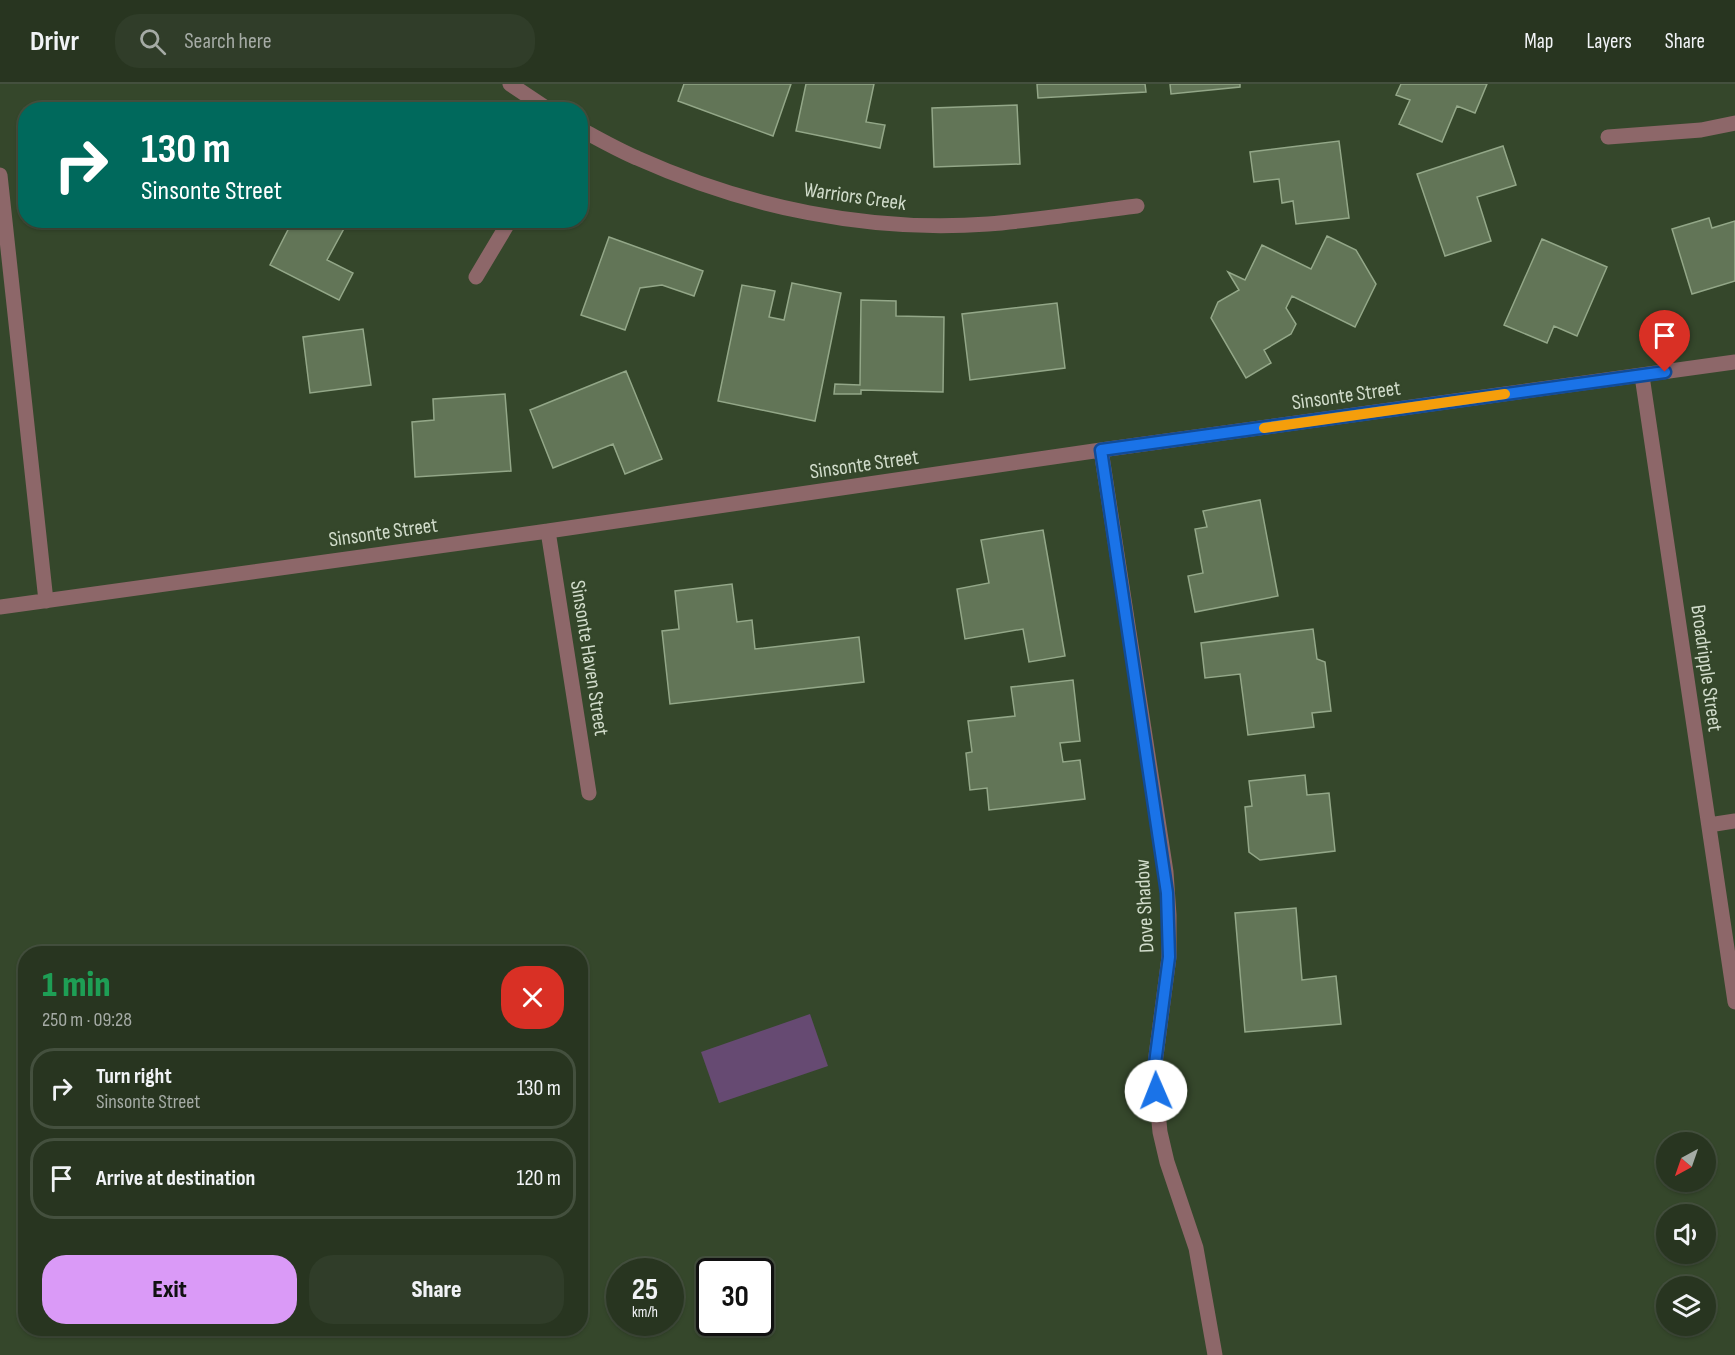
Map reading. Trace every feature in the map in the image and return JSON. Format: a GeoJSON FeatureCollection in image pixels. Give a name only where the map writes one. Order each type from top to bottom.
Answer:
{"type":"FeatureCollection","features":[{"type":"Feature","properties":{"kind":"street"},"geometry":{"type":"LineString","coordinates":[[510,84],[537,102]]}},
{"type":"Feature","properties":{"kind":"street"},"geometry":{"type":"LineString","coordinates":[[1608,137],[1701,130],[1735,123]]}},
{"type":"Feature","properties":{"kind":"street","name":"Warriors Creek"},"geometry":{"type":"LineString","coordinates":[[588,133],[637,158],[708,186],[768,204],[840,218],[913,225],[987,224],[1137,206]]}},
{"type":"Feature","properties":{"kind":"street"},"geometry":{"type":"LineString","coordinates":[[0,175],[46,601]]}},
{"type":"Feature","properties":{"kind":"street"},"geometry":{"type":"LineString","coordinates":[[476,277],[505,228]]}},
{"type":"Feature","properties":{"kind":"street","name":"Sinsonte Street"},"geometry":{"type":"LineString","coordinates":[[0,607],[1735,362]]}},
{"type":"Feature","properties":{"kind":"street","name":"Broadripple Street"},"geometry":{"type":"LineString","coordinates":[[1642,376],[1735,1002]]}},
{"type":"Feature","properties":{"kind":"street","name":"Dove Shadow"},"geometry":{"type":"LineString","coordinates":[[1101,450],[1167,883],[1169,957],[1154,1071],[1160,1132],[1167,1162],[1196,1248],[1215,1355]]}},
{"type":"Feature","properties":{"kind":"street","name":"Sinsonte Haven Street"},"geometry":{"type":"LineString","coordinates":[[548,531],[590,793]]}},
{"type":"Feature","properties":{"kind":"street"},"geometry":{"type":"LineString","coordinates":[[1709,825],[1735,821]]}},
{"type":"Feature","properties":{"kind":"shaded area"},"geometry":{"type":"Polygon","coordinates":[[[810,1014],[828,1066],[719,1103],[701,1052],[810,1014]]]}},
{"type":"Feature","properties":{"kind":"building"},"geometry":{"type":"Polygon","coordinates":[[[684,84],[791,84],[773,136],[678,101],[684,84]]]}},
{"type":"Feature","properties":{"kind":"building"},"geometry":{"type":"Polygon","coordinates":[[[806,84],[874,84],[866,122],[885,125],[880,148],[796,131],[806,84]]]}},
{"type":"Feature","properties":{"kind":"building"},"geometry":{"type":"Polygon","coordinates":[[[1037,84],[1145,84],[1146,92],[1038,98],[1037,84]]]}},
{"type":"Feature","properties":{"kind":"building"},"geometry":{"type":"Polygon","coordinates":[[[1170,84],[1240,84],[1240,87],[1171,94],[1170,84]]]}},
{"type":"Feature","properties":{"kind":"building"},"geometry":{"type":"Polygon","coordinates":[[[1401,84],[1487,84],[1475,113],[1457,106],[1442,142],[1399,124],[1410,100],[1396,95],[1401,84]]]}},
{"type":"Feature","properties":{"kind":"building"},"geometry":{"type":"Polygon","coordinates":[[[1017,105],[1020,164],[934,167],[932,108],[1017,105]]]}},
{"type":"Feature","properties":{"kind":"building"},"geometry":{"type":"Polygon","coordinates":[[[1339,141],[1349,218],[1296,224],[1293,201],[1282,203],[1279,179],[1254,182],[1250,152],[1339,141]]]}},
{"type":"Feature","properties":{"kind":"building"},"geometry":{"type":"Polygon","coordinates":[[[1503,146],[1516,185],[1477,197],[1491,241],[1445,256],[1417,174],[1503,146]]]}},
{"type":"Feature","properties":{"kind":"building"},"geometry":{"type":"Polygon","coordinates":[[[1709,218],[1712,228],[1735,221],[1735,281],[1692,294],[1672,229],[1709,218]]]}},
{"type":"Feature","properties":{"kind":"building"},"geometry":{"type":"Polygon","coordinates":[[[289,228],[344,228],[327,260],[353,273],[339,300],[270,265],[289,228]]]}},
{"type":"Feature","properties":{"kind":"building"},"geometry":{"type":"Polygon","coordinates":[[[1327,236],[1356,250],[1376,284],[1355,327],[1292,296],[1286,308],[1296,324],[1291,334],[1264,350],[1271,363],[1246,378],[1211,318],[1218,302],[1239,290],[1228,272],[1245,280],[1262,245],[1311,269],[1327,236]]]}},
{"type":"Feature","properties":{"kind":"building"},"geometry":{"type":"Polygon","coordinates":[[[609,237],[703,271],[694,296],[662,285],[640,288],[625,330],[581,315],[609,237]]]}},
{"type":"Feature","properties":{"kind":"building"},"geometry":{"type":"Polygon","coordinates":[[[1542,239],[1607,267],[1577,336],[1554,326],[1547,343],[1504,325],[1542,239]]]}},
{"type":"Feature","properties":{"kind":"building"},"geometry":{"type":"Polygon","coordinates":[[[792,283],[841,293],[815,421],[718,401],[742,285],[775,291],[769,317],[784,320],[792,283]]]}},
{"type":"Feature","properties":{"kind":"building"},"geometry":{"type":"Polygon","coordinates":[[[861,300],[896,301],[896,316],[944,317],[943,392],[861,390],[861,394],[834,394],[835,384],[860,385],[861,300]]]}},
{"type":"Feature","properties":{"kind":"building"},"geometry":{"type":"Polygon","coordinates":[[[1057,303],[1065,368],[970,380],[962,314],[1057,303]]]}},
{"type":"Feature","properties":{"kind":"building"},"geometry":{"type":"Polygon","coordinates":[[[363,329],[371,385],[310,393],[303,337],[363,329]]]}},
{"type":"Feature","properties":{"kind":"building"},"geometry":{"type":"Polygon","coordinates":[[[626,371],[662,459],[625,474],[613,444],[553,468],[530,410],[626,371]]]}},
{"type":"Feature","properties":{"kind":"building"},"geometry":{"type":"Polygon","coordinates":[[[505,394],[511,471],[415,477],[412,422],[434,420],[433,399],[505,394]]]}},
{"type":"Feature","properties":{"kind":"building"},"geometry":{"type":"Polygon","coordinates":[[[1260,500],[1278,596],[1195,612],[1188,576],[1203,573],[1195,529],[1207,527],[1203,511],[1260,500]]]}},
{"type":"Feature","properties":{"kind":"building"},"geometry":{"type":"Polygon","coordinates":[[[1043,530],[1065,656],[1029,662],[1023,629],[965,639],[957,589],[989,583],[981,540],[1043,530]]]}},
{"type":"Feature","properties":{"kind":"building"},"geometry":{"type":"Polygon","coordinates":[[[732,584],[737,622],[752,620],[755,649],[859,637],[864,682],[670,704],[662,631],[679,629],[675,591],[732,584]]]}},
{"type":"Feature","properties":{"kind":"building"},"geometry":{"type":"Polygon","coordinates":[[[1313,629],[1317,659],[1325,662],[1331,711],[1312,713],[1314,727],[1248,735],[1240,674],[1205,678],[1201,643],[1313,629]]]}},
{"type":"Feature","properties":{"kind":"building"},"geometry":{"type":"Polygon","coordinates":[[[1073,680],[1080,741],[1060,743],[1063,762],[1080,760],[1085,799],[989,810],[987,788],[970,790],[966,753],[972,752],[968,721],[1015,716],[1011,687],[1073,680]]]}},
{"type":"Feature","properties":{"kind":"building"},"geometry":{"type":"Polygon","coordinates":[[[1305,775],[1307,795],[1329,793],[1335,851],[1260,860],[1249,852],[1245,807],[1252,806],[1249,781],[1305,775]]]}},
{"type":"Feature","properties":{"kind":"building"},"geometry":{"type":"Polygon","coordinates":[[[1296,908],[1302,980],[1336,976],[1341,1024],[1245,1032],[1235,913],[1296,908]]]}},
{"type":"Feature","properties":{"kind":"slow traffic"},"geometry":{"type":"LineString","coordinates":[[1264,428],[1505,394]]}},
{"type":"Feature","properties":{"kind":"route"},"geometry":{"type":"LineString","coordinates":[[1156,1091],[1154,1071],[1169,957],[1166,872],[1101,450],[1665,372]]}}]}
